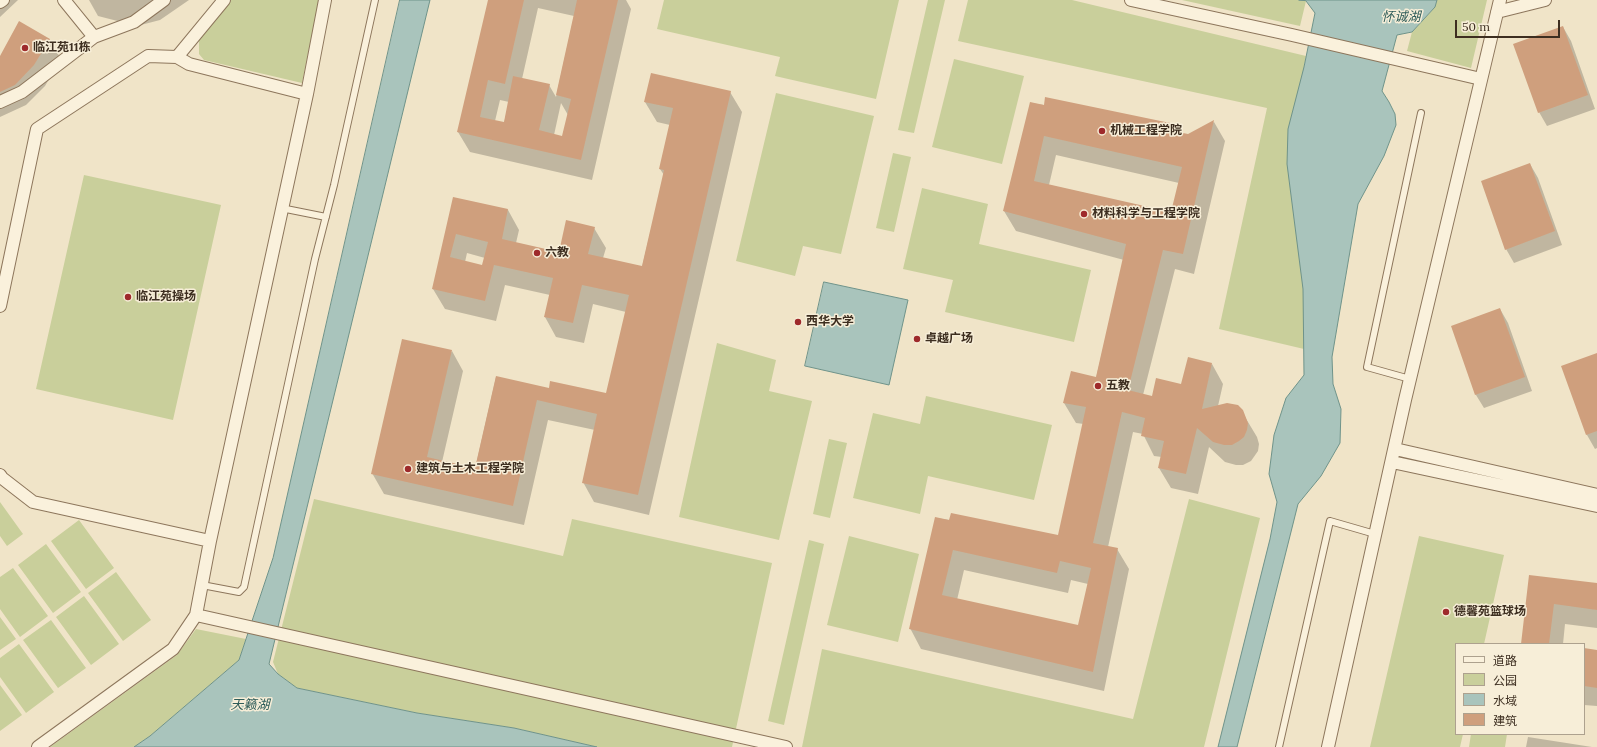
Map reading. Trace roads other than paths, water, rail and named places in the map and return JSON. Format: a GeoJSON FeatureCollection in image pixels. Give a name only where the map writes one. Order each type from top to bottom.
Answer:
{"type":"FeatureCollection","features":[{"type":"Feature","properties":{"kind":"street"},"geometry":{"type":"LineString","coordinates":[[62,0],[94,37]]}},
{"type":"Feature","properties":{"kind":"street"},"geometry":{"type":"LineString","coordinates":[[0,102],[22,92],[94,37],[134,22],[164,0]]}},
{"type":"Feature","properties":{"kind":"street"},"geometry":{"type":"LineString","coordinates":[[177,57],[224,0]]}},
{"type":"Feature","properties":{"kind":"street"},"geometry":{"type":"LineString","coordinates":[[38,747],[173,649],[196,615],[210,541],[307,94],[325,0]]}},
{"type":"Feature","properties":{"kind":"street"},"geometry":{"type":"LineString","coordinates":[[1132,0],[1481,79]]}},
{"type":"Feature","properties":{"kind":"street"},"geometry":{"type":"LineString","coordinates":[[1328,747],[1410,379],[1498,6],[1545,0]]}},
{"type":"Feature","properties":{"kind":"street"},"geometry":{"type":"LineString","coordinates":[[0,306],[37,129],[148,56],[177,57],[189,64],[307,94]]}},
{"type":"Feature","properties":{"kind":"street"},"geometry":{"type":"LineString","coordinates":[[1395,449],[1597,495]]}},
{"type":"Feature","properties":{"kind":"street"},"geometry":{"type":"LineString","coordinates":[[1392,462],[1597,506]]}},
{"type":"Feature","properties":{"kind":"street"},"geometry":{"type":"LineString","coordinates":[[0,475],[33,502],[210,541]]}},
{"type":"Feature","properties":{"kind":"street"},"geometry":{"type":"LineString","coordinates":[[196,615],[786,747]]}},
{"type":"Feature","properties":{"kind":"lane"},"geometry":{"type":"LineString","coordinates":[[202,585],[239,592],[244,587],[315,259],[326,217],[375,0]]}},
{"type":"Feature","properties":{"kind":"lane"},"geometry":{"type":"LineString","coordinates":[[1410,379],[1367,367],[1421,113]]}},
{"type":"Feature","properties":{"kind":"lane"},"geometry":{"type":"LineString","coordinates":[[282,208],[326,217]]}},
{"type":"Feature","properties":{"kind":"lane"},"geometry":{"type":"LineString","coordinates":[[1279,747],[1330,521],[1375,534]]}},
{"type":"Feature","properties":{"kind":"water","name":"天籁湖"},"geometry":{"type":"Polygon","coordinates":[[[400,0],[430,0],[269,664],[278,674],[297,688],[417,713],[514,728],[597,747],[134,747],[150,736],[239,660],[273,558],[400,0]]]}},
{"type":"Feature","properties":{"kind":"water","name":"怀诚湖"},"geometry":{"type":"Polygon","coordinates":[[[1299,0],[1437,0],[1435,7],[1412,32],[1397,35],[1382,91],[1395,114],[1396,125],[1384,156],[1358,204],[1332,357],[1333,384],[1341,409],[1340,443],[1321,476],[1298,504],[1237,747],[1218,747],[1270,539],[1277,502],[1269,474],[1274,435],[1286,398],[1304,375],[1303,289],[1287,164],[1288,129],[1304,67],[1315,13],[1306,1],[1299,0]]]}},
{"type":"Feature","properties":{"kind":"water"},"geometry":{"type":"Polygon","coordinates":[[[824,282],[908,300],[889,385],[805,366],[824,282]]]}},
{"type":"Feature","properties":{"kind":"place","name":"临江苑11栋"},"geometry":{"type":"Point","coordinates":[25,48]}},
{"type":"Feature","properties":{"kind":"place","name":"机械工程学院"},"geometry":{"type":"Point","coordinates":[1102,131]}},
{"type":"Feature","properties":{"kind":"place","name":"材料科学与工程学院"},"geometry":{"type":"Point","coordinates":[1084,214]}},
{"type":"Feature","properties":{"kind":"place","name":"六教"},"geometry":{"type":"Point","coordinates":[537,253]}},
{"type":"Feature","properties":{"kind":"place","name":"临江苑操场"},"geometry":{"type":"Point","coordinates":[128,297]}},
{"type":"Feature","properties":{"kind":"place","name":"西华大学"},"geometry":{"type":"Point","coordinates":[798,322]}},
{"type":"Feature","properties":{"kind":"place","name":"卓越广场"},"geometry":{"type":"Point","coordinates":[917,339]}},
{"type":"Feature","properties":{"kind":"place","name":"五教"},"geometry":{"type":"Point","coordinates":[1098,386]}},
{"type":"Feature","properties":{"kind":"place","name":"建筑与土木工程学院"},"geometry":{"type":"Point","coordinates":[408,469]}},
{"type":"Feature","properties":{"kind":"place","name":"德馨苑篮球场"},"geometry":{"type":"Point","coordinates":[1446,612]}}]}
